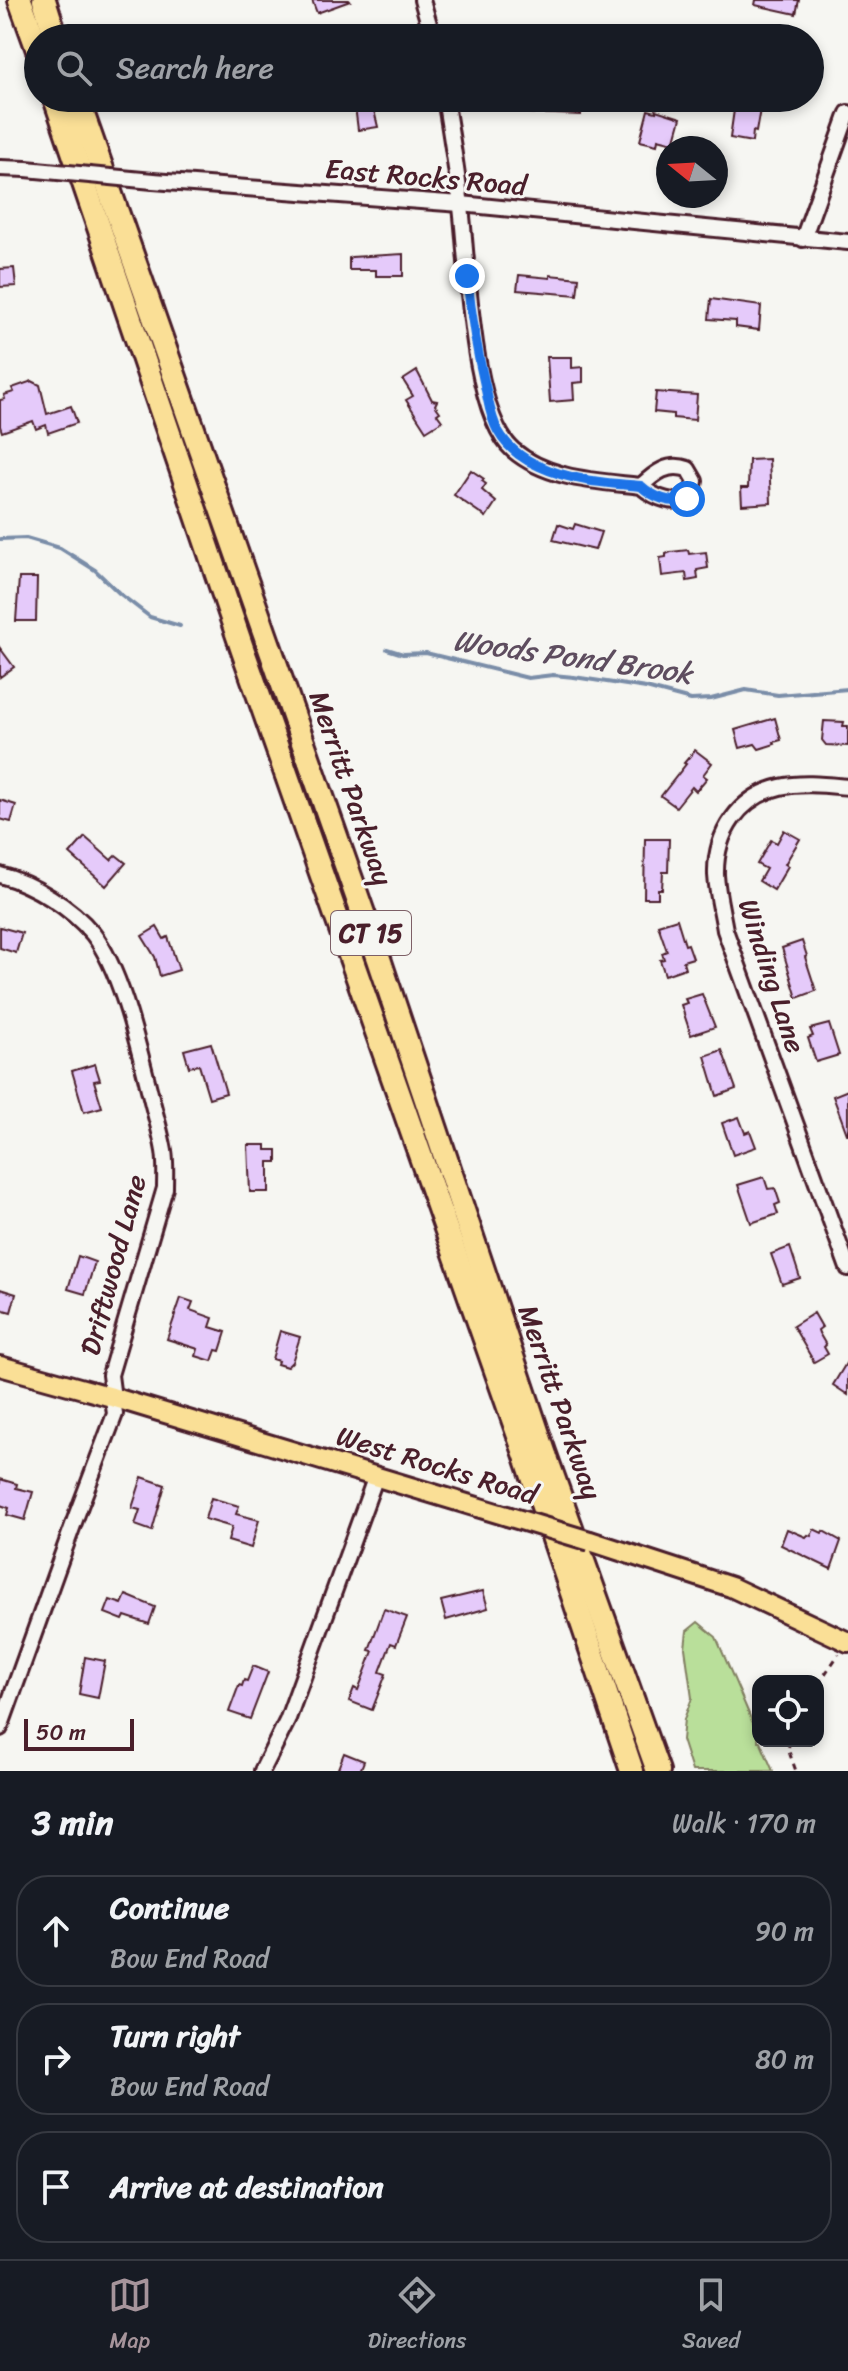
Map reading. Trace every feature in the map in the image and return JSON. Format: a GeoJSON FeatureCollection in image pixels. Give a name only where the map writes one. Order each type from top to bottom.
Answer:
{"type":"FeatureCollection","features":[{"type":"Feature","properties":{"kind":"highway"},"geometry":{"type":"LineString","coordinates":[[20,0],[29,24]]}},
{"type":"Feature","properties":{"kind":"highway"},"geometry":{"type":"LineString","coordinates":[[44,0],[52,24]]}},
{"type":"Feature","properties":{"kind":"highway","name":"Merritt Parkway"},"geometry":{"type":"LineString","coordinates":[[60,112],[243,651],[525,1453],[632,1771]]}},
{"type":"Feature","properties":{"kind":"highway","name":"Merritt Parkway"},"geometry":{"type":"LineString","coordinates":[[82,112],[379,959],[544,1452],[658,1771]]}},
{"type":"Feature","properties":{"kind":"main road","name":"West Rocks Road"},"geometry":{"type":"LineString","coordinates":[[0,1366],[590,1541],[731,1587],[848,1642]]}},
{"type":"Feature","properties":{"kind":"street"},"geometry":{"type":"LineString","coordinates":[[422,0],[429,24]]}},
{"type":"Feature","properties":{"kind":"street"},"geometry":{"type":"LineString","coordinates":[[447,112],[461,204],[473,332],[496,429],[515,451],[546,469],[587,480],[641,486]]}},
{"type":"Feature","properties":{"kind":"street"},"geometry":{"type":"LineString","coordinates":[[803,239],[848,113]]}},
{"type":"Feature","properties":{"kind":"street","name":"East Rocks Road"},"geometry":{"type":"LineString","coordinates":[[0,168],[461,204],[848,242]]}},
{"type":"Feature","properties":{"kind":"street","name":"Winding Lane"},"geometry":{"type":"LineString","coordinates":[[848,787],[814,784],[781,787],[747,802],[725,829],[717,857],[716,875],[730,944],[848,1268]]}},
{"type":"Feature","properties":{"kind":"street","name":"Driftwood Lane"},"geometry":{"type":"LineString","coordinates":[[0,875],[57,903],[89,930],[99,943],[117,981],[139,1049],[164,1151],[165,1188],[110,1375],[115,1414],[0,1728]]}},
{"type":"Feature","properties":{"kind":"street"},"geometry":{"type":"LineString","coordinates":[[262,1771],[287,1721],[376,1476]]}},
{"type":"Feature","properties":{"kind":"path"},"geometry":{"type":"LineString","coordinates":[[824,1676],[848,1642]]}},
{"type":"Feature","properties":{"kind":"path"},"geometry":{"type":"LineString","coordinates":[[788,1747],[796,1771]]}},
{"type":"Feature","properties":{"kind":"green space"},"geometry":{"type":"Polygon","coordinates":[[[698,1622],[716,1637],[752,1721],[752,1747],[763,1747],[773,1771],[692,1771],[682,1740],[684,1719],[692,1698],[685,1648],[687,1631],[698,1622]]]}},
{"type":"Feature","properties":{"kind":"building"},"geometry":{"type":"Polygon","coordinates":[[[312,0],[349,0],[350,1],[317,13],[312,0]]]}},
{"type":"Feature","properties":{"kind":"building"},"geometry":{"type":"Polygon","coordinates":[[[756,0],[799,0],[796,14],[755,5],[756,0]]]}},
{"type":"Feature","properties":{"kind":"building"},"geometry":{"type":"Polygon","coordinates":[[[356,112],[374,112],[378,127],[358,130],[356,112]]]}},
{"type":"Feature","properties":{"kind":"building"},"geometry":{"type":"Polygon","coordinates":[[[529,112],[581,112],[581,115],[529,112]]]}},
{"type":"Feature","properties":{"kind":"building"},"geometry":{"type":"Polygon","coordinates":[[[647,112],[662,112],[681,118],[676,136],[656,136],[656,145],[640,141],[647,112]]]}},
{"type":"Feature","properties":{"kind":"building"},"geometry":{"type":"Polygon","coordinates":[[[734,112],[760,112],[752,142],[730,138],[734,112]]]}},
{"type":"Feature","properties":{"kind":"building"},"geometry":{"type":"Polygon","coordinates":[[[403,254],[403,276],[376,276],[376,270],[349,270],[351,257],[403,254]]]}},
{"type":"Feature","properties":{"kind":"building"},"geometry":{"type":"Polygon","coordinates":[[[14,268],[16,286],[0,287],[0,269],[14,268]]]}},
{"type":"Feature","properties":{"kind":"building"},"geometry":{"type":"Polygon","coordinates":[[[519,275],[579,278],[577,295],[517,290],[519,275]]]}},
{"type":"Feature","properties":{"kind":"building"},"geometry":{"type":"Polygon","coordinates":[[[711,299],[761,306],[759,330],[736,327],[736,321],[709,319],[711,299]]]}},
{"type":"Feature","properties":{"kind":"building"},"geometry":{"type":"Polygon","coordinates":[[[547,357],[572,357],[572,368],[583,367],[583,382],[573,383],[574,400],[550,402],[547,357]]]}},
{"type":"Feature","properties":{"kind":"building"},"geometry":{"type":"Polygon","coordinates":[[[417,371],[432,400],[437,401],[435,405],[440,412],[437,414],[442,421],[426,431],[406,400],[413,396],[403,380],[417,371]]]}},
{"type":"Feature","properties":{"kind":"building"},"geometry":{"type":"Polygon","coordinates":[[[32,381],[40,385],[47,414],[71,406],[77,423],[48,433],[46,425],[36,429],[33,421],[2,432],[0,400],[14,392],[12,388],[32,381]]]}},
{"type":"Feature","properties":{"kind":"building"},"geometry":{"type":"Polygon","coordinates":[[[656,392],[697,395],[695,420],[654,412],[656,392]]]}},
{"type":"Feature","properties":{"kind":"building"},"geometry":{"type":"Polygon","coordinates":[[[769,459],[771,503],[742,505],[741,488],[748,488],[749,460],[769,459]]]}},
{"type":"Feature","properties":{"kind":"building"},"geometry":{"type":"Polygon","coordinates":[[[471,470],[484,479],[482,481],[486,484],[482,490],[496,502],[486,517],[454,495],[471,470]]]}},
{"type":"Feature","properties":{"kind":"building"},"geometry":{"type":"Polygon","coordinates":[[[558,524],[573,529],[575,524],[601,532],[595,550],[553,540],[558,524]]]}},
{"type":"Feature","properties":{"kind":"building"},"geometry":{"type":"Polygon","coordinates":[[[688,550],[689,554],[706,552],[708,568],[697,570],[698,579],[687,581],[686,573],[662,576],[660,558],[671,552],[688,550]]]}},
{"type":"Feature","properties":{"kind":"building"},"geometry":{"type":"Polygon","coordinates":[[[19,578],[37,578],[36,621],[16,621],[19,578]]]}},
{"type":"Feature","properties":{"kind":"building"},"geometry":{"type":"Polygon","coordinates":[[[0,648],[14,667],[0,677],[0,648]]]}},
{"type":"Feature","properties":{"kind":"building"},"geometry":{"type":"Polygon","coordinates":[[[775,718],[781,740],[759,749],[755,744],[740,748],[735,730],[775,718]]]}},
{"type":"Feature","properties":{"kind":"building"},"geometry":{"type":"Polygon","coordinates":[[[824,721],[844,722],[843,726],[848,726],[848,746],[826,745],[822,740],[824,721]]]}},
{"type":"Feature","properties":{"kind":"building"},"geometry":{"type":"Polygon","coordinates":[[[695,750],[712,763],[703,775],[707,778],[696,791],[692,787],[676,807],[661,796],[695,750]]]}},
{"type":"Feature","properties":{"kind":"building"},"geometry":{"type":"Polygon","coordinates":[[[0,800],[16,805],[11,822],[0,819],[0,800]]]}},
{"type":"Feature","properties":{"kind":"building"},"geometry":{"type":"Polygon","coordinates":[[[784,830],[800,839],[774,890],[759,881],[766,869],[757,864],[771,840],[777,843],[784,830]]]}},
{"type":"Feature","properties":{"kind":"building"},"geometry":{"type":"Polygon","coordinates":[[[85,837],[111,860],[116,855],[126,863],[106,886],[70,854],[85,837]]]}},
{"type":"Feature","properties":{"kind":"building"},"geometry":{"type":"Polygon","coordinates":[[[645,839],[669,839],[668,872],[663,872],[658,898],[644,898],[645,839]]]}},
{"type":"Feature","properties":{"kind":"building"},"geometry":{"type":"Polygon","coordinates":[[[677,919],[685,945],[688,944],[693,958],[683,961],[685,968],[665,975],[660,960],[664,959],[662,953],[667,951],[658,925],[677,919]]]}},
{"type":"Feature","properties":{"kind":"building"},"geometry":{"type":"Polygon","coordinates":[[[0,927],[22,933],[16,953],[0,948],[0,927]]]}},
{"type":"Feature","properties":{"kind":"building"},"geometry":{"type":"Polygon","coordinates":[[[157,927],[164,939],[168,937],[179,970],[160,976],[155,957],[142,936],[157,927]]]}},
{"type":"Feature","properties":{"kind":"building"},"geometry":{"type":"Polygon","coordinates":[[[802,941],[816,991],[797,998],[782,948],[802,941]]]}},
{"type":"Feature","properties":{"kind":"building"},"geometry":{"type":"Polygon","coordinates":[[[702,994],[715,1027],[691,1035],[681,1005],[687,1003],[685,999],[702,994]]]}},
{"type":"Feature","properties":{"kind":"building"},"geometry":{"type":"Polygon","coordinates":[[[829,1024],[839,1055],[816,1062],[808,1038],[813,1036],[810,1029],[829,1024]]]}},
{"type":"Feature","properties":{"kind":"building"},"geometry":{"type":"Polygon","coordinates":[[[211,1043],[226,1093],[209,1098],[199,1065],[189,1067],[184,1050],[211,1043]]]}},
{"type":"Feature","properties":{"kind":"building"},"geometry":{"type":"Polygon","coordinates":[[[722,1050],[736,1089],[717,1096],[705,1056],[722,1050]]]}},
{"type":"Feature","properties":{"kind":"building"},"geometry":{"type":"Polygon","coordinates":[[[95,1064],[100,1080],[94,1081],[102,1107],[84,1112],[72,1071],[95,1064]]]}},
{"type":"Feature","properties":{"kind":"building"},"geometry":{"type":"Polygon","coordinates":[[[848,1090],[848,1134],[847,1134],[833,1096],[848,1090]]]}},
{"type":"Feature","properties":{"kind":"building"},"geometry":{"type":"Polygon","coordinates":[[[739,1117],[745,1133],[750,1131],[756,1147],[733,1155],[722,1123],[739,1117]]]}},
{"type":"Feature","properties":{"kind":"building"},"geometry":{"type":"Polygon","coordinates":[[[248,1145],[266,1145],[266,1150],[277,1150],[277,1162],[269,1162],[269,1192],[250,1192],[248,1145]]]}},
{"type":"Feature","properties":{"kind":"building"},"geometry":{"type":"Polygon","coordinates":[[[764,1177],[768,1189],[775,1188],[780,1203],[775,1205],[778,1214],[751,1223],[738,1185],[764,1177]]]}},
{"type":"Feature","properties":{"kind":"building"},"geometry":{"type":"Polygon","coordinates":[[[790,1247],[800,1278],[782,1284],[771,1254],[790,1247]]]}},
{"type":"Feature","properties":{"kind":"building"},"geometry":{"type":"Polygon","coordinates":[[[78,1256],[95,1262],[85,1294],[68,1289],[78,1256]]]}},
{"type":"Feature","properties":{"kind":"building"},"geometry":{"type":"Polygon","coordinates":[[[0,1289],[16,1294],[11,1312],[0,1309],[0,1289]]]}},
{"type":"Feature","properties":{"kind":"building"},"geometry":{"type":"Polygon","coordinates":[[[181,1298],[193,1302],[190,1310],[213,1318],[210,1327],[226,1332],[220,1351],[216,1350],[212,1361],[196,1356],[198,1349],[167,1339],[181,1298]]]}},
{"type":"Feature","properties":{"kind":"building"},"geometry":{"type":"Polygon","coordinates":[[[814,1313],[822,1327],[818,1330],[828,1354],[814,1362],[793,1326],[814,1313]]]}},
{"type":"Feature","properties":{"kind":"building"},"geometry":{"type":"Polygon","coordinates":[[[280,1331],[300,1337],[292,1362],[287,1367],[272,1359],[280,1331]]]}},
{"type":"Feature","properties":{"kind":"building"},"geometry":{"type":"Polygon","coordinates":[[[848,1360],[848,1395],[833,1385],[848,1360]]]}},
{"type":"Feature","properties":{"kind":"building"},"geometry":{"type":"Polygon","coordinates":[[[142,1477],[165,1485],[152,1531],[135,1525],[140,1510],[132,1508],[142,1477]]]}},
{"type":"Feature","properties":{"kind":"building"},"geometry":{"type":"Polygon","coordinates":[[[0,1479],[17,1484],[16,1488],[33,1492],[25,1520],[7,1515],[9,1508],[0,1505],[0,1479]]]}},
{"type":"Feature","properties":{"kind":"building"},"geometry":{"type":"Polygon","coordinates":[[[211,1498],[239,1506],[236,1514],[259,1520],[251,1548],[228,1541],[232,1527],[205,1519],[211,1498]]]}},
{"type":"Feature","properties":{"kind":"building"},"geometry":{"type":"Polygon","coordinates":[[[787,1529],[806,1537],[811,1536],[814,1529],[823,1531],[841,1541],[831,1569],[781,1545],[787,1529]]]}},
{"type":"Feature","properties":{"kind":"building"},"geometry":{"type":"Polygon","coordinates":[[[483,1591],[488,1608],[446,1620],[441,1601],[483,1591]]]}},
{"type":"Feature","properties":{"kind":"building"},"geometry":{"type":"Polygon","coordinates":[[[126,1595],[155,1607],[149,1624],[125,1616],[123,1620],[105,1613],[110,1600],[122,1604],[126,1595]]]}},
{"type":"Feature","properties":{"kind":"building"},"geometry":{"type":"Polygon","coordinates":[[[384,1609],[407,1617],[396,1645],[391,1643],[380,1672],[386,1674],[372,1710],[349,1701],[354,1688],[358,1690],[373,1651],[369,1650],[384,1609]]]}},
{"type":"Feature","properties":{"kind":"building"},"geometry":{"type":"Polygon","coordinates":[[[85,1657],[105,1661],[98,1698],[79,1694],[85,1657]]]}},
{"type":"Feature","properties":{"kind":"building"},"geometry":{"type":"Polygon","coordinates":[[[253,1666],[268,1672],[250,1719],[229,1712],[239,1685],[247,1681],[253,1666]]]}},
{"type":"Feature","properties":{"kind":"building"},"geometry":{"type":"Polygon","coordinates":[[[344,1753],[364,1761],[360,1771],[337,1771],[344,1753]]]}},
{"type":"Feature","properties":{"kind":"waterway","name":"Woods Pond Brook"},"geometry":{"type":"LineString","coordinates":[[0,539],[26,538],[60,548],[95,570],[150,617],[180,626]]}},
{"type":"Feature","properties":{"kind":"waterway","name":"Woods Pond Brook"},"geometry":{"type":"LineString","coordinates":[[387,649],[403,654],[426,653],[528,678],[553,675],[574,677],[646,688],[691,700],[711,699],[746,690],[778,695],[848,689]]}},
{"type":"Feature","properties":{"kind":"route"},"geometry":{"type":"LineString","coordinates":[[467,276],[473,332],[490,411],[496,429],[505,442],[525,458],[553,472],[587,480],[641,486],[647,492],[674,502],[687,499]]}}]}
